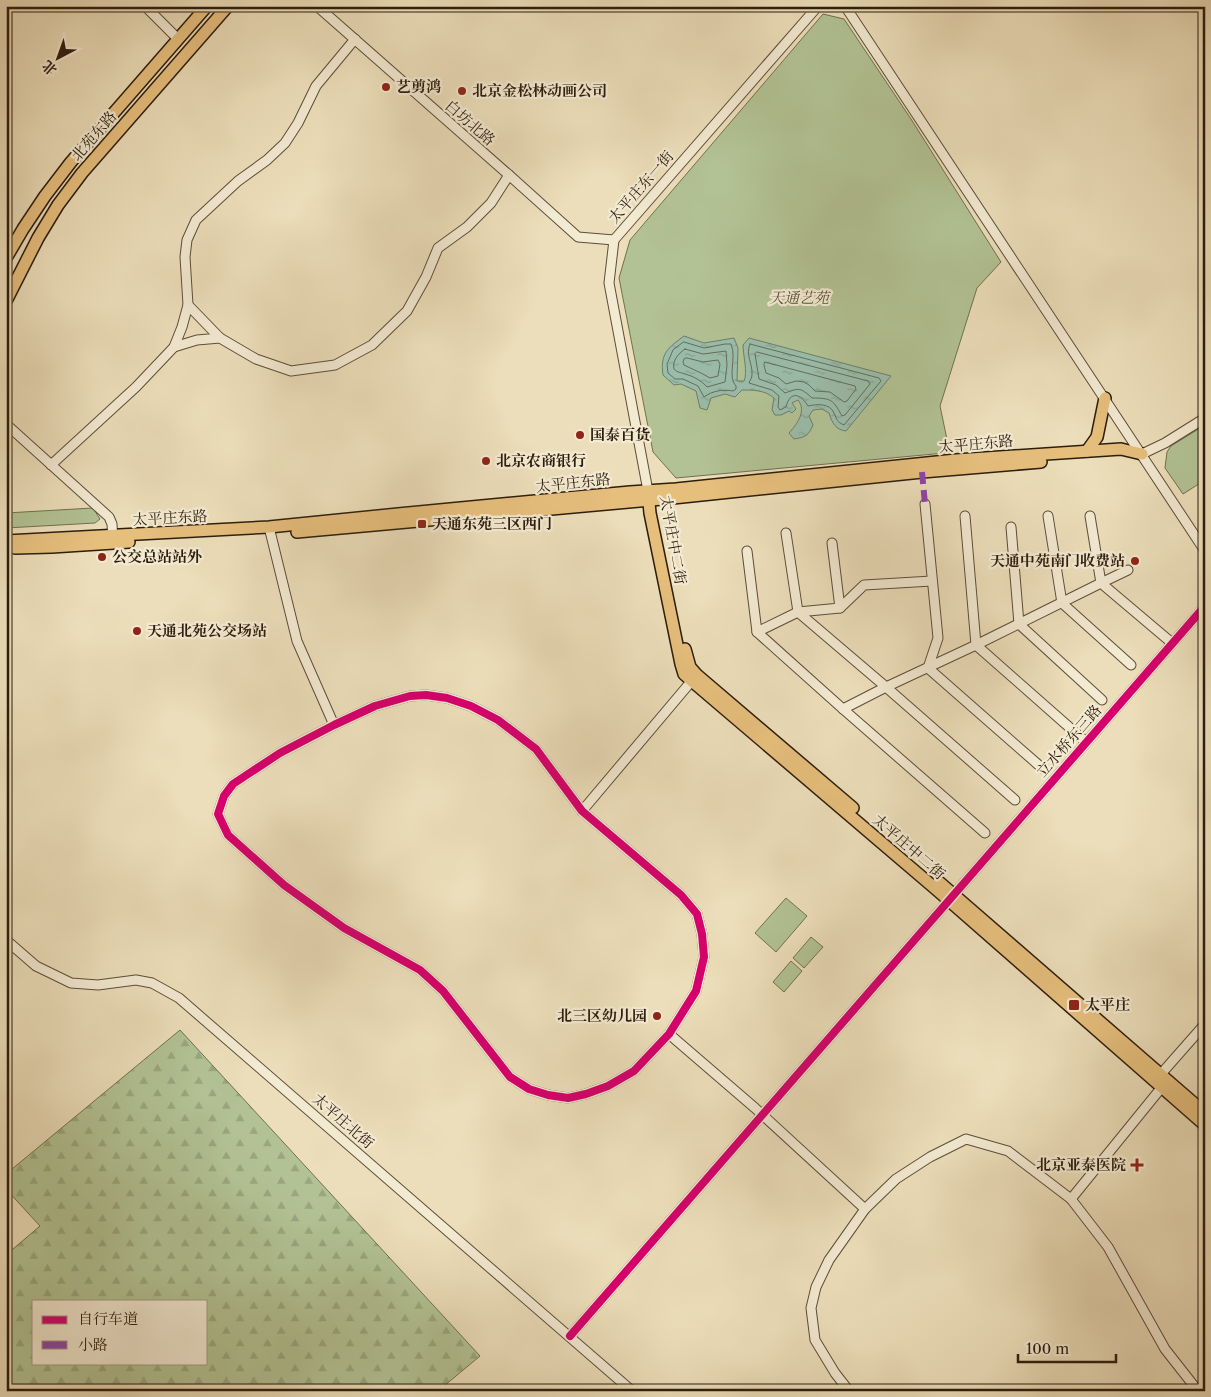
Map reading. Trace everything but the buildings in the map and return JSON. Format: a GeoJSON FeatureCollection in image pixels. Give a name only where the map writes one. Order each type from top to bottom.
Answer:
{"type":"FeatureCollection","features":[{"type":"Feature","properties":{"kind":"main road","name":"北苑东路"},"geometry":{"type":"LineString","coordinates":[[6,258],[50,189],[208,6]]}},
{"type":"Feature","properties":{"kind":"main road","name":"北苑东路"},"geometry":{"type":"LineString","coordinates":[[6,301],[38,238],[58,205],[82,172],[228,6]]}},
{"type":"Feature","properties":{"kind":"main road"},"geometry":{"type":"LineString","coordinates":[[1088,451],[1097,437],[1105,398]]}},
{"type":"Feature","properties":{"kind":"main road","name":"太平庄东路"},"geometry":{"type":"LineString","coordinates":[[651,497],[676,489],[956,460],[1121,449],[1142,454]]}},
{"type":"Feature","properties":{"kind":"main road","name":"太平庄东路"},"geometry":{"type":"LineString","coordinates":[[6,548],[270,531],[1142,454]]}},
{"type":"Feature","properties":{"kind":"main road","name":"太平庄中二街"},"geometry":{"type":"LineString","coordinates":[[651,497],[684,674],[694,678],[1205,1113]]}},
{"type":"Feature","properties":{"kind":"main road","name":"太平庄东路"},"geometry":{"type":"LineString","coordinates":[[6,541],[113,540]]}},
{"type":"Feature","properties":{"kind":"main road","name":"太平庄中二街"},"geometry":{"type":"LineString","coordinates":[[951,897],[1205,1125]]}},
{"type":"Feature","properties":{"kind":"street"},"geometry":{"type":"LineString","coordinates":[[145,6],[178,40]]}},
{"type":"Feature","properties":{"kind":"street","name":"白坊北路"},"geometry":{"type":"LineString","coordinates":[[317,6],[578,237],[614,240]]}},
{"type":"Feature","properties":{"kind":"street","name":"太平庄东一街"},"geometry":{"type":"LineString","coordinates":[[651,497],[608,283],[614,240],[818,6]]}},
{"type":"Feature","properties":{"kind":"street"},"geometry":{"type":"LineString","coordinates":[[845,6],[1205,551]]}},
{"type":"Feature","properties":{"kind":"street"},"geometry":{"type":"LineString","coordinates":[[52,464],[136,388],[174,347],[188,304],[185,257],[187,240],[196,220],[238,181],[267,160],[285,143],[298,123],[316,86],[355,40]]}},
{"type":"Feature","properties":{"kind":"street"},"geometry":{"type":"LineString","coordinates":[[188,304],[220,338],[256,359],[291,371],[335,365],[372,345],[407,311],[426,277],[438,248],[467,228],[491,203],[509,175]]}},
{"type":"Feature","properties":{"kind":"street"},"geometry":{"type":"LineString","coordinates":[[174,347],[197,340],[220,338]]}},
{"type":"Feature","properties":{"kind":"street","name":"太平庄东路"},"geometry":{"type":"LineString","coordinates":[[1142,454],[1165,443],[1205,418]]}},
{"type":"Feature","properties":{"kind":"street"},"geometry":{"type":"LineString","coordinates":[[6,424],[109,517],[112,524],[113,540]]}},
{"type":"Feature","properties":{"kind":"street"},"geometry":{"type":"LineString","coordinates":[[925,504],[938,638],[928,668]]}},
{"type":"Feature","properties":{"kind":"street"},"geometry":{"type":"LineString","coordinates":[[965,516],[976,645],[1086,742]]}},
{"type":"Feature","properties":{"kind":"street"},"geometry":{"type":"LineString","coordinates":[[1048,516],[1062,603],[1131,665]]}},
{"type":"Feature","properties":{"kind":"street"},"geometry":{"type":"LineString","coordinates":[[1090,516],[1101,583],[1172,643]]}},
{"type":"Feature","properties":{"kind":"street"},"geometry":{"type":"LineString","coordinates":[[1011,527],[1019,624],[1102,700]]}},
{"type":"Feature","properties":{"kind":"street"},"geometry":{"type":"LineString","coordinates":[[270,531],[298,641],[334,725]]}},
{"type":"Feature","properties":{"kind":"street"},"geometry":{"type":"LineString","coordinates":[[786,534],[798,612],[1015,800]]}},
{"type":"Feature","properties":{"kind":"street"},"geometry":{"type":"LineString","coordinates":[[832,543],[840,608]]}},
{"type":"Feature","properties":{"kind":"street"},"geometry":{"type":"LineString","coordinates":[[747,551],[757,632],[842,710],[985,834]]}},
{"type":"Feature","properties":{"kind":"street"},"geometry":{"type":"LineString","coordinates":[[842,710],[1128,570]]}},
{"type":"Feature","properties":{"kind":"street"},"geometry":{"type":"LineString","coordinates":[[757,632],[798,612],[840,608],[864,585],[932,581]]}},
{"type":"Feature","properties":{"kind":"street","name":"立水桥东三路"},"geometry":{"type":"LineString","coordinates":[[570,1336],[1205,606]]}},
{"type":"Feature","properties":{"kind":"street"},"geometry":{"type":"LineString","coordinates":[[928,668],[1042,768]]}},
{"type":"Feature","properties":{"kind":"street"},"geometry":{"type":"LineString","coordinates":[[582,811],[694,678]]}},
{"type":"Feature","properties":{"kind":"street"},"geometry":{"type":"LineString","coordinates":[[426,695],[447,698],[471,706],[498,720],[536,749],[582,811],[681,895],[697,914],[702,934],[704,958],[696,991],[669,1034],[634,1071],[608,1086],[568,1098],[548,1095],[529,1089],[510,1077],[443,991],[420,970],[336,923],[284,885],[228,835],[218,814],[224,796],[233,784],[280,753],[334,725],[375,706],[410,696],[426,695]]}},
{"type":"Feature","properties":{"kind":"street","name":"太平庄北街"},"geometry":{"type":"LineString","coordinates":[[6,940],[36,966],[71,983],[98,985],[136,980],[152,983],[179,998],[632,1391]]}},
{"type":"Feature","properties":{"kind":"street"},"geometry":{"type":"LineString","coordinates":[[1071,1199],[1162,1087],[1161,1074],[1205,1024]]}},
{"type":"Feature","properties":{"kind":"street"},"geometry":{"type":"LineString","coordinates":[[669,1034],[865,1208]]}},
{"type":"Feature","properties":{"kind":"street"},"geometry":{"type":"LineString","coordinates":[[849,1391],[835,1373],[816,1340],[811,1308],[816,1287],[829,1260],[865,1208],[896,1179],[930,1157],[966,1139],[1008,1151],[1071,1199],[1108,1247],[1165,1349],[1198,1391]]}},
{"type":"Feature","properties":{"kind":"green space","name":"天通艺苑"},"geometry":{"type":"Polygon","coordinates":[[[823,14],[844,19],[911,119],[1001,262],[977,288],[940,406],[949,449],[945,453],[676,478],[653,452],[619,278],[630,240],[823,14]]]}},
{"type":"Feature","properties":{"kind":"green space"},"geometry":{"type":"Polygon","coordinates":[[[1205,425],[1205,480],[1183,494],[1165,468],[1167,452],[1171,446],[1205,425]]]}},
{"type":"Feature","properties":{"kind":"green space"},"geometry":{"type":"Polygon","coordinates":[[[93,508],[100,519],[95,523],[6,528],[6,513],[93,508]]]}},
{"type":"Feature","properties":{"kind":"green space"},"geometry":{"type":"Polygon","coordinates":[[[786,898],[807,916],[776,952],[755,933],[786,898]]]}},
{"type":"Feature","properties":{"kind":"green space"},"geometry":{"type":"Polygon","coordinates":[[[811,937],[823,947],[804,968],[793,958],[811,937]]]}},
{"type":"Feature","properties":{"kind":"green space"},"geometry":{"type":"Polygon","coordinates":[[[791,961],[802,971],[784,992],[773,982],[791,961]]]}},
{"type":"Feature","properties":{"kind":"green space"},"geometry":{"type":"Polygon","coordinates":[[[180,1030],[480,1356],[438,1391],[6,1391],[6,1255],[40,1226],[6,1189],[6,1174],[180,1030]]]}},
{"type":"Feature","properties":{"kind":"water"},"geometry":{"type":"Polygon","coordinates":[[[684,336],[704,343],[734,338],[738,348],[737,381],[744,381],[745,378],[743,345],[749,338],[891,376],[846,431],[835,425],[829,413],[822,409],[813,410],[809,416],[813,425],[810,432],[804,437],[794,439],[789,433],[800,417],[802,409],[798,400],[792,403],[796,409],[792,413],[789,411],[781,415],[775,415],[772,410],[774,398],[755,390],[742,390],[735,397],[725,394],[711,398],[707,410],[700,408],[696,391],[681,384],[674,385],[663,375],[662,367],[666,352],[684,336]]]}},
{"type":"Feature","properties":{"kind":"marked path"},"geometry":{"type":"LineString","coordinates":[[922,472],[925,504]]}},
{"type":"Feature","properties":{"kind":"cycle path"},"geometry":{"type":"LineString","coordinates":[[570,1336],[1205,606]]}},
{"type":"Feature","properties":{"kind":"cycle path"},"geometry":{"type":"LineString","coordinates":[[426,695],[447,698],[471,706],[498,720],[536,749],[582,811],[681,895],[697,914],[702,934],[704,957],[696,991],[669,1034],[634,1071],[608,1086],[568,1098],[548,1095],[529,1089],[510,1077],[443,991],[420,970],[344,928],[284,885],[228,835],[218,814],[224,796],[233,784],[280,753],[375,706],[410,696],[426,695]]}},
{"type":"Feature","properties":{"kind":"place","name":"艺剪鸿"},"geometry":{"type":"Point","coordinates":[386,87]}},
{"type":"Feature","properties":{"kind":"place","name":"北京金松林动画公司"},"geometry":{"type":"Point","coordinates":[462,91]}},
{"type":"Feature","properties":{"kind":"place","name":"国泰百货"},"geometry":{"type":"Point","coordinates":[580,435]}},
{"type":"Feature","properties":{"kind":"place","name":"北京农商银行"},"geometry":{"type":"Point","coordinates":[486,461]}},
{"type":"Feature","properties":{"kind":"place","name":"天通东苑三区西门"},"geometry":{"type":"Point","coordinates":[422,524]}},
{"type":"Feature","properties":{"kind":"place","name":"公交总站站外"},"geometry":{"type":"Point","coordinates":[102,557]}},
{"type":"Feature","properties":{"kind":"place","name":"天通中苑南门收费站"},"geometry":{"type":"Point","coordinates":[1135,561]}},
{"type":"Feature","properties":{"kind":"place","name":"天通北苑公交场站"},"geometry":{"type":"Point","coordinates":[137,631]}},
{"type":"Feature","properties":{"kind":"place","name":"太平庄"},"geometry":{"type":"Point","coordinates":[1074,1005]}},
{"type":"Feature","properties":{"kind":"place","name":"北三区幼儿园"},"geometry":{"type":"Point","coordinates":[657,1016]}},
{"type":"Feature","properties":{"kind":"place","name":"北京亚泰医院"},"geometry":{"type":"Point","coordinates":[1137,1165]}}]}
